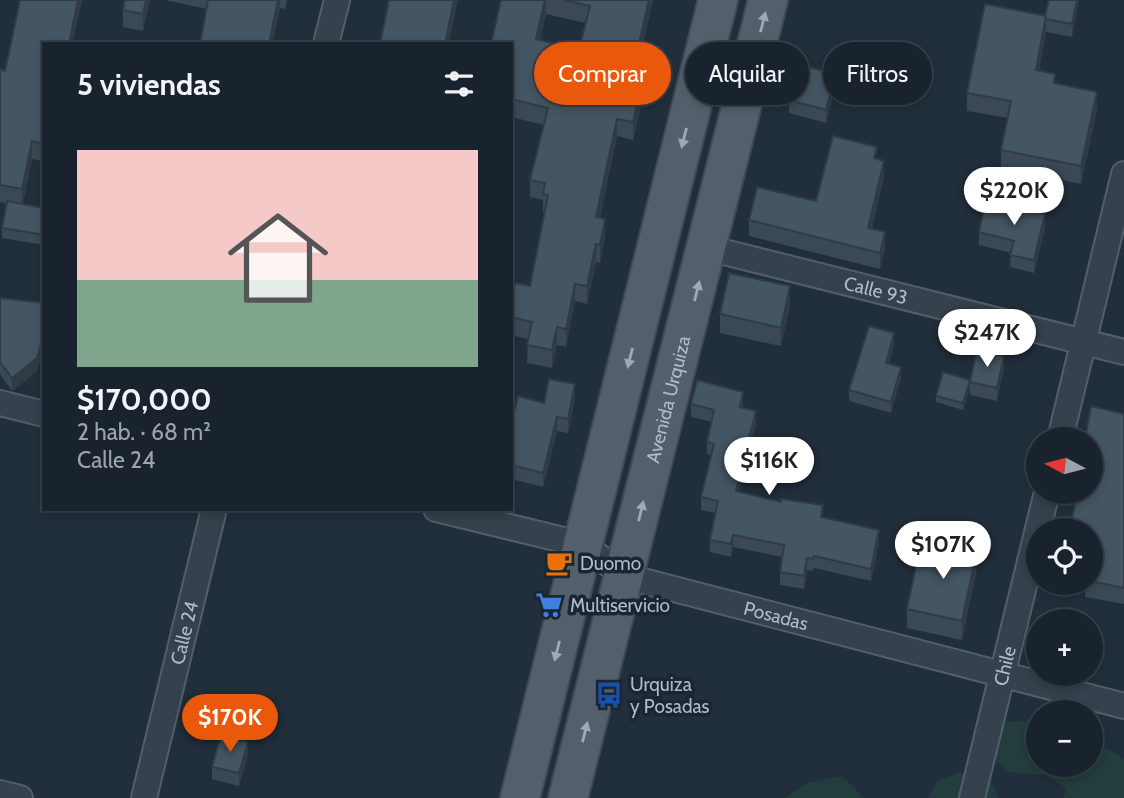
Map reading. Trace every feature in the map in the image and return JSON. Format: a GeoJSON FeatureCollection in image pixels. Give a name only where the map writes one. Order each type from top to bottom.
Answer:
{"type":"FeatureCollection","features":[{"type":"Feature","properties":{"kind":"main road"},"geometry":{"type":"LineString","coordinates":[[520,798],[718,0]]}},
{"type":"Feature","properties":{"kind":"main road","name":"Avenida Urquiza"},"geometry":{"type":"LineString","coordinates":[[568,798],[768,0]]}},
{"type":"Feature","properties":{"kind":"street"},"geometry":{"type":"LineString","coordinates":[[326,42],[337,0]]}},
{"type":"Feature","properties":{"kind":"street"},"geometry":{"type":"LineString","coordinates":[[1063,427],[1124,174]]}},
{"type":"Feature","properties":{"kind":"street","name":"Calle 93"},"geometry":{"type":"LineString","coordinates":[[708,247],[1124,352]]}},
{"type":"Feature","properties":{"kind":"street"},"geometry":{"type":"LineString","coordinates":[[0,403],[42,414]]}},
{"type":"Feature","properties":{"kind":"street","name":"Chile"},"geometry":{"type":"LineString","coordinates":[[972,798],[1044,504]]}},
{"type":"Feature","properties":{"kind":"street","name":"Calle 24"},"geometry":{"type":"LineString","coordinates":[[144,798],[214,511]]}},
{"type":"Feature","properties":{"kind":"street","name":"Posadas"},"geometry":{"type":"LineString","coordinates":[[444,511],[584,545],[624,576],[1124,706]]}},
{"type":"Feature","properties":{"kind":"street"},"geometry":{"type":"LineString","coordinates":[[0,793],[20,798]]}},
{"type":"Feature","properties":{"kind":"green space"},"geometry":{"type":"Polygon","coordinates":[[[1026,721],[1026,773],[1008,772],[984,748],[992,722],[1026,721]]]}},
{"type":"Feature","properties":{"kind":"green space"},"geometry":{"type":"Polygon","coordinates":[[[1103,746],[1124,759],[1124,798],[1063,798],[1067,789],[1049,777],[1103,777],[1103,746]]]}},
{"type":"Feature","properties":{"kind":"green space"},"geometry":{"type":"Polygon","coordinates":[[[959,773],[989,775],[998,798],[928,798],[937,781],[959,773]]]}},
{"type":"Feature","properties":{"kind":"green space"},"geometry":{"type":"Polygon","coordinates":[[[842,776],[864,798],[784,798],[808,783],[842,776]]]}},
{"type":"Feature","properties":{"kind":"building"},"geometry":{"type":"Polygon","coordinates":[[[20,0],[78,0],[69,42],[42,42],[42,144],[32,141],[22,189],[0,185],[0,69],[5,71],[20,0]]]}},
{"type":"Feature","properties":{"kind":"building"},"geometry":{"type":"Polygon","coordinates":[[[125,0],[146,0],[143,14],[123,10],[125,0]]]}},
{"type":"Feature","properties":{"kind":"building"},"geometry":{"type":"Polygon","coordinates":[[[208,0],[278,0],[269,42],[200,42],[208,0]]]}},
{"type":"Feature","properties":{"kind":"building"},"geometry":{"type":"Polygon","coordinates":[[[389,0],[454,0],[445,42],[380,42],[389,0]]]}},
{"type":"Feature","properties":{"kind":"building"},"geometry":{"type":"Polygon","coordinates":[[[501,0],[545,0],[536,39],[548,42],[534,42],[534,105],[513,99],[513,42],[491,42],[501,0]]]}},
{"type":"Feature","properties":{"kind":"building"},"geometry":{"type":"Polygon","coordinates":[[[564,0],[649,0],[639,42],[581,42],[590,6],[564,0]]]}},
{"type":"Feature","properties":{"kind":"building"},"geometry":{"type":"Polygon","coordinates":[[[1049,0],[1077,0],[1072,24],[1046,19],[1049,0]]]}},
{"type":"Feature","properties":{"kind":"building"},"geometry":{"type":"Polygon","coordinates":[[[985,4],[1046,16],[1036,70],[1055,74],[1054,83],[1097,92],[1081,166],[1001,150],[1011,101],[967,93],[985,4]]]}},
{"type":"Feature","properties":{"kind":"building"},"geometry":{"type":"Polygon","coordinates":[[[809,67],[823,71],[823,105],[827,105],[826,110],[808,105],[809,67]]]}},
{"type":"Feature","properties":{"kind":"building"},"geometry":{"type":"Polygon","coordinates":[[[536,105],[637,105],[633,122],[617,119],[596,217],[605,219],[600,245],[596,244],[587,286],[575,284],[566,329],[557,327],[552,350],[527,345],[532,322],[513,317],[515,283],[530,286],[548,195],[543,194],[545,183],[530,180],[548,108],[536,105]]]}},
{"type":"Feature","properties":{"kind":"building"},"geometry":{"type":"Polygon","coordinates":[[[833,136],[877,147],[874,158],[884,161],[868,228],[885,232],[880,253],[749,220],[757,187],[816,201],[833,136]]]}},
{"type":"Feature","properties":{"kind":"building"},"geometry":{"type":"Polygon","coordinates":[[[986,200],[1045,214],[1034,260],[1010,255],[1014,241],[979,232],[986,200]]]}},
{"type":"Feature","properties":{"kind":"building"},"geometry":{"type":"Polygon","coordinates":[[[7,201],[42,208],[42,235],[2,228],[7,201]]]}},
{"type":"Feature","properties":{"kind":"building"},"geometry":{"type":"Polygon","coordinates":[[[729,273],[790,286],[781,328],[720,314],[729,273]]]}},
{"type":"Feature","properties":{"kind":"building"},"geometry":{"type":"Polygon","coordinates":[[[0,298],[42,303],[42,340],[37,358],[12,378],[0,362],[0,298]]]}},
{"type":"Feature","properties":{"kind":"building"},"geometry":{"type":"Polygon","coordinates":[[[869,326],[894,333],[886,363],[901,367],[891,402],[849,390],[869,326]]]}},
{"type":"Feature","properties":{"kind":"building"},"geometry":{"type":"Polygon","coordinates":[[[977,349],[1004,356],[997,388],[970,382],[977,349]]]}},
{"type":"Feature","properties":{"kind":"building"},"geometry":{"type":"Polygon","coordinates":[[[943,372],[970,380],[963,403],[936,396],[943,372]]]}},
{"type":"Feature","properties":{"kind":"building"},"geometry":{"type":"Polygon","coordinates":[[[549,379],[575,384],[568,419],[557,417],[543,473],[513,466],[513,416],[518,396],[544,403],[549,379]]]}},
{"type":"Feature","properties":{"kind":"building"},"geometry":{"type":"Polygon","coordinates":[[[697,380],[743,392],[740,407],[756,411],[736,491],[781,502],[781,499],[823,505],[821,517],[879,530],[871,569],[814,556],[813,559],[807,558],[804,576],[780,572],[784,545],[733,535],[731,544],[710,540],[718,501],[701,497],[714,444],[707,442],[714,410],[691,404],[697,380]]]}},
{"type":"Feature","properties":{"kind":"building"},"geometry":{"type":"Polygon","coordinates":[[[1091,406],[1124,414],[1124,588],[1103,584],[1103,518],[1072,518],[1076,504],[1103,504],[1103,427],[1087,427],[1091,406]]]}},
{"type":"Feature","properties":{"kind":"building"},"geometry":{"type":"Polygon","coordinates":[[[934,540],[977,550],[962,621],[907,609],[919,551],[931,554],[934,540]]]}},
{"type":"Feature","properties":{"kind":"building"},"geometry":{"type":"Polygon","coordinates":[[[221,735],[248,742],[239,773],[212,767],[221,735]]]}},
{"type":"Feature","properties":{"kind":"place","name":"Duomo"},"geometry":{"type":"Point","coordinates":[559,563]}},
{"type":"Feature","properties":{"kind":"place","name":"Multiservicio"},"geometry":{"type":"Point","coordinates":[549,605]}},
{"type":"Feature","properties":{"kind":"place","name":"Urquiza y Posadas"},"geometry":{"type":"Point","coordinates":[609,695]}}]}
